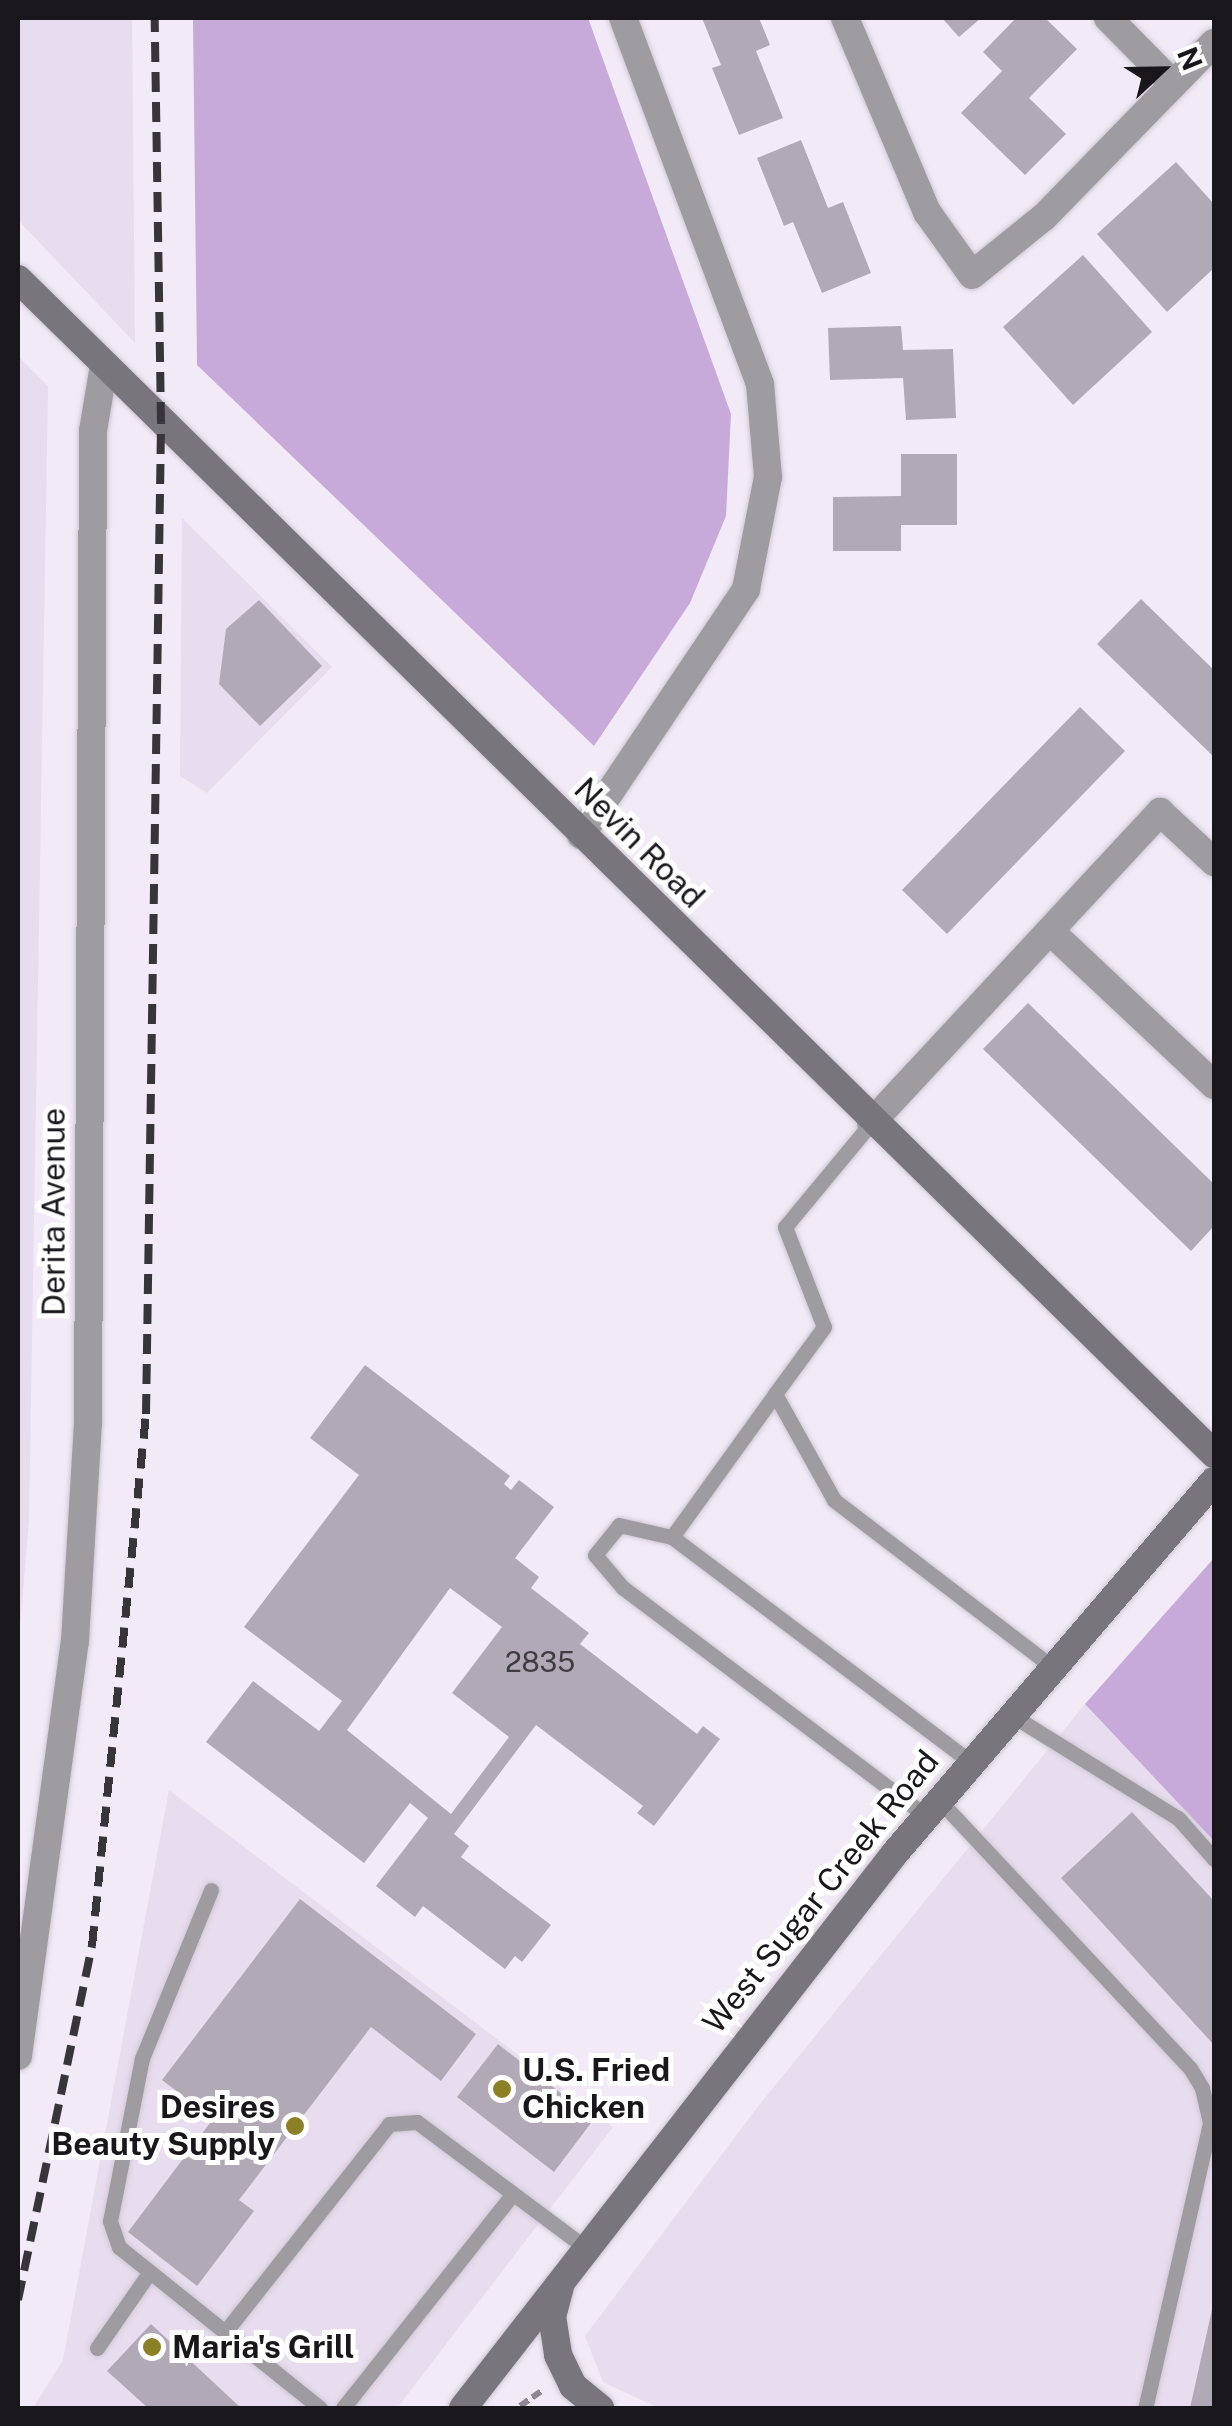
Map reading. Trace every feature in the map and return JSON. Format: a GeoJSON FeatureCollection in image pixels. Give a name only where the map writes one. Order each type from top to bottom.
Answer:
{"type":"FeatureCollection","features":[{"type":"Feature","properties":{"kind":"main road","name":"Nevin Road"},"geometry":{"type":"LineString","coordinates":[[18,279],[871,1123],[1214,1454]]}},
{"type":"Feature","properties":{"kind":"main road","name":"West Sugar Creek Road"},"geometry":{"type":"LineString","coordinates":[[464,2408],[563,2276],[970,1762],[1214,1481]]}},
{"type":"Feature","properties":{"kind":"main road"},"geometry":{"type":"LineString","coordinates":[[563,2276],[552,2316],[558,2355],[573,2386],[600,2408]]}},
{"type":"Feature","properties":{"kind":"street"},"geometry":{"type":"LineString","coordinates":[[581,835],[746,589],[768,477],[760,384],[623,18]]}},
{"type":"Feature","properties":{"kind":"street"},"geometry":{"type":"LineString","coordinates":[[845,18],[927,212],[972,275],[1044,217],[1214,43]]}},
{"type":"Feature","properties":{"kind":"street"},"geometry":{"type":"LineString","coordinates":[[1108,18],[1173,84]]}},
{"type":"Feature","properties":{"kind":"street","name":"Derita Avenue"},"geometry":{"type":"LineString","coordinates":[[18,2056],[75,1641],[88,1423],[93,431],[104,365]]}},
{"type":"Feature","properties":{"kind":"street"},"geometry":{"type":"LineString","coordinates":[[871,1123],[1160,812],[1214,862]]}},
{"type":"Feature","properties":{"kind":"street"},"geometry":{"type":"LineString","coordinates":[[1050,930],[1214,1086]]}},
{"type":"Feature","properties":{"kind":"lane"},"geometry":{"type":"LineString","coordinates":[[672,1537],[824,1326],[785,1227],[871,1123]]}},
{"type":"Feature","properties":{"kind":"lane"},"geometry":{"type":"LineString","coordinates":[[775,1394],[834,1500],[1050,1666]]}},
{"type":"Feature","properties":{"kind":"lane"},"geometry":{"type":"LineString","coordinates":[[970,1762],[672,1537],[619,1525],[596,1555],[623,1588],[933,1808],[1190,2068],[1202,2088],[1210,2123],[1145,2408]]}},
{"type":"Feature","properties":{"kind":"lane"},"geometry":{"type":"LineString","coordinates":[[1010,1714],[1178,1818],[1214,1858]]}},
{"type":"Feature","properties":{"kind":"lane"},"geometry":{"type":"LineString","coordinates":[[211,1890],[142,2058],[110,2221],[119,2248],[320,2408]]}},
{"type":"Feature","properties":{"kind":"lane"},"geometry":{"type":"LineString","coordinates":[[225,2332],[388,2124],[417,2122],[585,2248]]}},
{"type":"Feature","properties":{"kind":"lane"},"geometry":{"type":"LineString","coordinates":[[343,2408],[512,2195]]}},
{"type":"Feature","properties":{"kind":"lane"},"geometry":{"type":"LineString","coordinates":[[97,2348],[149,2273]]}},
{"type":"Feature","properties":{"kind":"path"},"geometry":{"type":"LineString","coordinates":[[520,2406],[544,2389]]}},
{"type":"Feature","properties":{"kind":"shaded area"},"geometry":{"type":"Polygon","coordinates":[[[18,18],[132,18],[135,343],[18,220],[18,18]]]}},
{"type":"Feature","properties":{"kind":"shaded area"},"geometry":{"type":"Polygon","coordinates":[[[193,18],[588,18],[731,414],[726,516],[690,603],[594,746],[197,365],[193,18]]]}},
{"type":"Feature","properties":{"kind":"shaded area"},"geometry":{"type":"Polygon","coordinates":[[[18,356],[48,386],[29,1519],[18,1651],[18,356]]]}},
{"type":"Feature","properties":{"kind":"shaded area"},"geometry":{"type":"Polygon","coordinates":[[[182,518],[332,667],[207,793],[180,776],[182,518]]]}},
{"type":"Feature","properties":{"kind":"shaded area"},"geometry":{"type":"Polygon","coordinates":[[[1214,1558],[1214,1841],[1085,1704],[1214,1558]]]}},
{"type":"Feature","properties":{"kind":"shaded area"},"geometry":{"type":"Polygon","coordinates":[[[1085,1704],[1214,1841],[1214,2408],[659,2408],[603,2382],[585,2336],[756,2109],[1085,1704]]]}},
{"type":"Feature","properties":{"kind":"shaded area"},"geometry":{"type":"Polygon","coordinates":[[[169,1790],[613,2127],[397,2408],[33,2408],[63,2360],[169,1790]]]}},
{"type":"Feature","properties":{"kind":"building"},"geometry":{"type":"Polygon","coordinates":[[[702,18],[759,18],[770,45],[756,51],[783,118],[739,135],[712,68],[721,65],[702,18]]]}},
{"type":"Feature","properties":{"kind":"building"},"geometry":{"type":"Polygon","coordinates":[[[942,18],[981,18],[959,37],[942,18]]]}},
{"type":"Feature","properties":{"kind":"building"},"geometry":{"type":"Polygon","coordinates":[[[1016,18],[1045,18],[1077,49],[1029,98],[1066,134],[1025,175],[961,113],[1002,71],[983,52],[1016,18]]]}},
{"type":"Feature","properties":{"kind":"building"},"geometry":{"type":"Polygon","coordinates":[[[801,140],[828,208],[843,202],[871,273],[822,293],[793,222],[784,226],[757,158],[801,140]]]}},
{"type":"Feature","properties":{"kind":"building"},"geometry":{"type":"Polygon","coordinates":[[[1176,162],[1214,204],[1214,268],[1167,312],[1097,234],[1176,162]]]}},
{"type":"Feature","properties":{"kind":"building"},"geometry":{"type":"Polygon","coordinates":[[[1083,255],[1152,332],[1073,405],[1003,327],[1083,255]]]}},
{"type":"Feature","properties":{"kind":"building"},"geometry":{"type":"Polygon","coordinates":[[[901,326],[903,350],[953,349],[956,418],[906,420],[903,378],[830,380],[828,328],[901,326]]]}},
{"type":"Feature","properties":{"kind":"building"},"geometry":{"type":"Polygon","coordinates":[[[901,454],[957,454],[957,525],[901,525],[901,551],[833,551],[833,497],[901,496],[901,454]]]}},
{"type":"Feature","properties":{"kind":"building"},"geometry":{"type":"Polygon","coordinates":[[[1141,599],[1214,670],[1214,757],[1097,644],[1141,599]]]}},
{"type":"Feature","properties":{"kind":"building"},"geometry":{"type":"Polygon","coordinates":[[[259,600],[322,666],[260,726],[219,684],[226,629],[259,600]]]}},
{"type":"Feature","properties":{"kind":"building"},"geometry":{"type":"Polygon","coordinates":[[[1080,707],[1125,751],[947,934],[902,890],[1080,707]]]}},
{"type":"Feature","properties":{"kind":"building"},"geometry":{"type":"Polygon","coordinates":[[[1028,1003],[1214,1184],[1214,1226],[1191,1251],[983,1049],[1028,1003]]]}},
{"type":"Feature","properties":{"kind":"building"},"geometry":{"type":"Polygon","coordinates":[[[365,1365],[510,1476],[504,1484],[511,1490],[519,1480],[554,1507],[515,1558],[539,1577],[531,1588],[589,1633],[580,1644],[697,1734],[703,1726],[720,1739],[654,1826],[637,1813],[643,1806],[536,1725],[454,1834],[469,1846],[461,1857],[551,1925],[522,1962],[515,1956],[505,1969],[423,1906],[415,1917],[376,1886],[428,1818],[410,1803],[364,1863],[206,1742],[253,1681],[319,1731],[342,1701],[244,1627],[359,1475],[310,1438],[365,1365]],[[450,1588],[347,1730],[451,1814],[509,1737],[452,1693],[502,1627],[450,1588]]]}},
{"type":"Feature","properties":{"kind":"building"},"geometry":{"type":"Polygon","coordinates":[[[1132,1812],[1214,1901],[1214,2045],[1061,1878],[1132,1812]]]}},
{"type":"Feature","properties":{"kind":"building"},"geometry":{"type":"Polygon","coordinates":[[[300,1899],[476,2034],[441,2081],[371,2027],[239,2200],[254,2211],[197,2286],[128,2232],[213,2119],[162,2080],[300,1899]]]}},
{"type":"Feature","properties":{"kind":"building"},"geometry":{"type":"Polygon","coordinates":[[[498,2044],[594,2119],[554,2172],[457,2097],[498,2044]]]}},
{"type":"Feature","properties":{"kind":"building"},"geometry":{"type":"Polygon","coordinates":[[[1213,2305],[1214,2408],[1190,2408],[1213,2305]]]}},
{"type":"Feature","properties":{"kind":"building","name":"Maria's Grill"},"geometry":{"type":"Polygon","coordinates":[[[151,2324],[241,2408],[148,2408],[107,2371],[151,2324]]]}},
{"type":"Feature","properties":{"kind":"railway"},"geometry":{"type":"LineString","coordinates":[[18,2300],[92,1946],[146,1414],[161,422],[155,18]]}},
{"type":"Feature","properties":{"kind":"place","name":"U.S. Fried Chicken"},"geometry":{"type":"Point","coordinates":[502,2089]}},
{"type":"Feature","properties":{"kind":"place","name":"Desires Beauty Supply"},"geometry":{"type":"Point","coordinates":[295,2126]}},
{"type":"Feature","properties":{"kind":"place","name":"Maria's Grill"},"geometry":{"type":"Point","coordinates":[152,2347]}}]}
